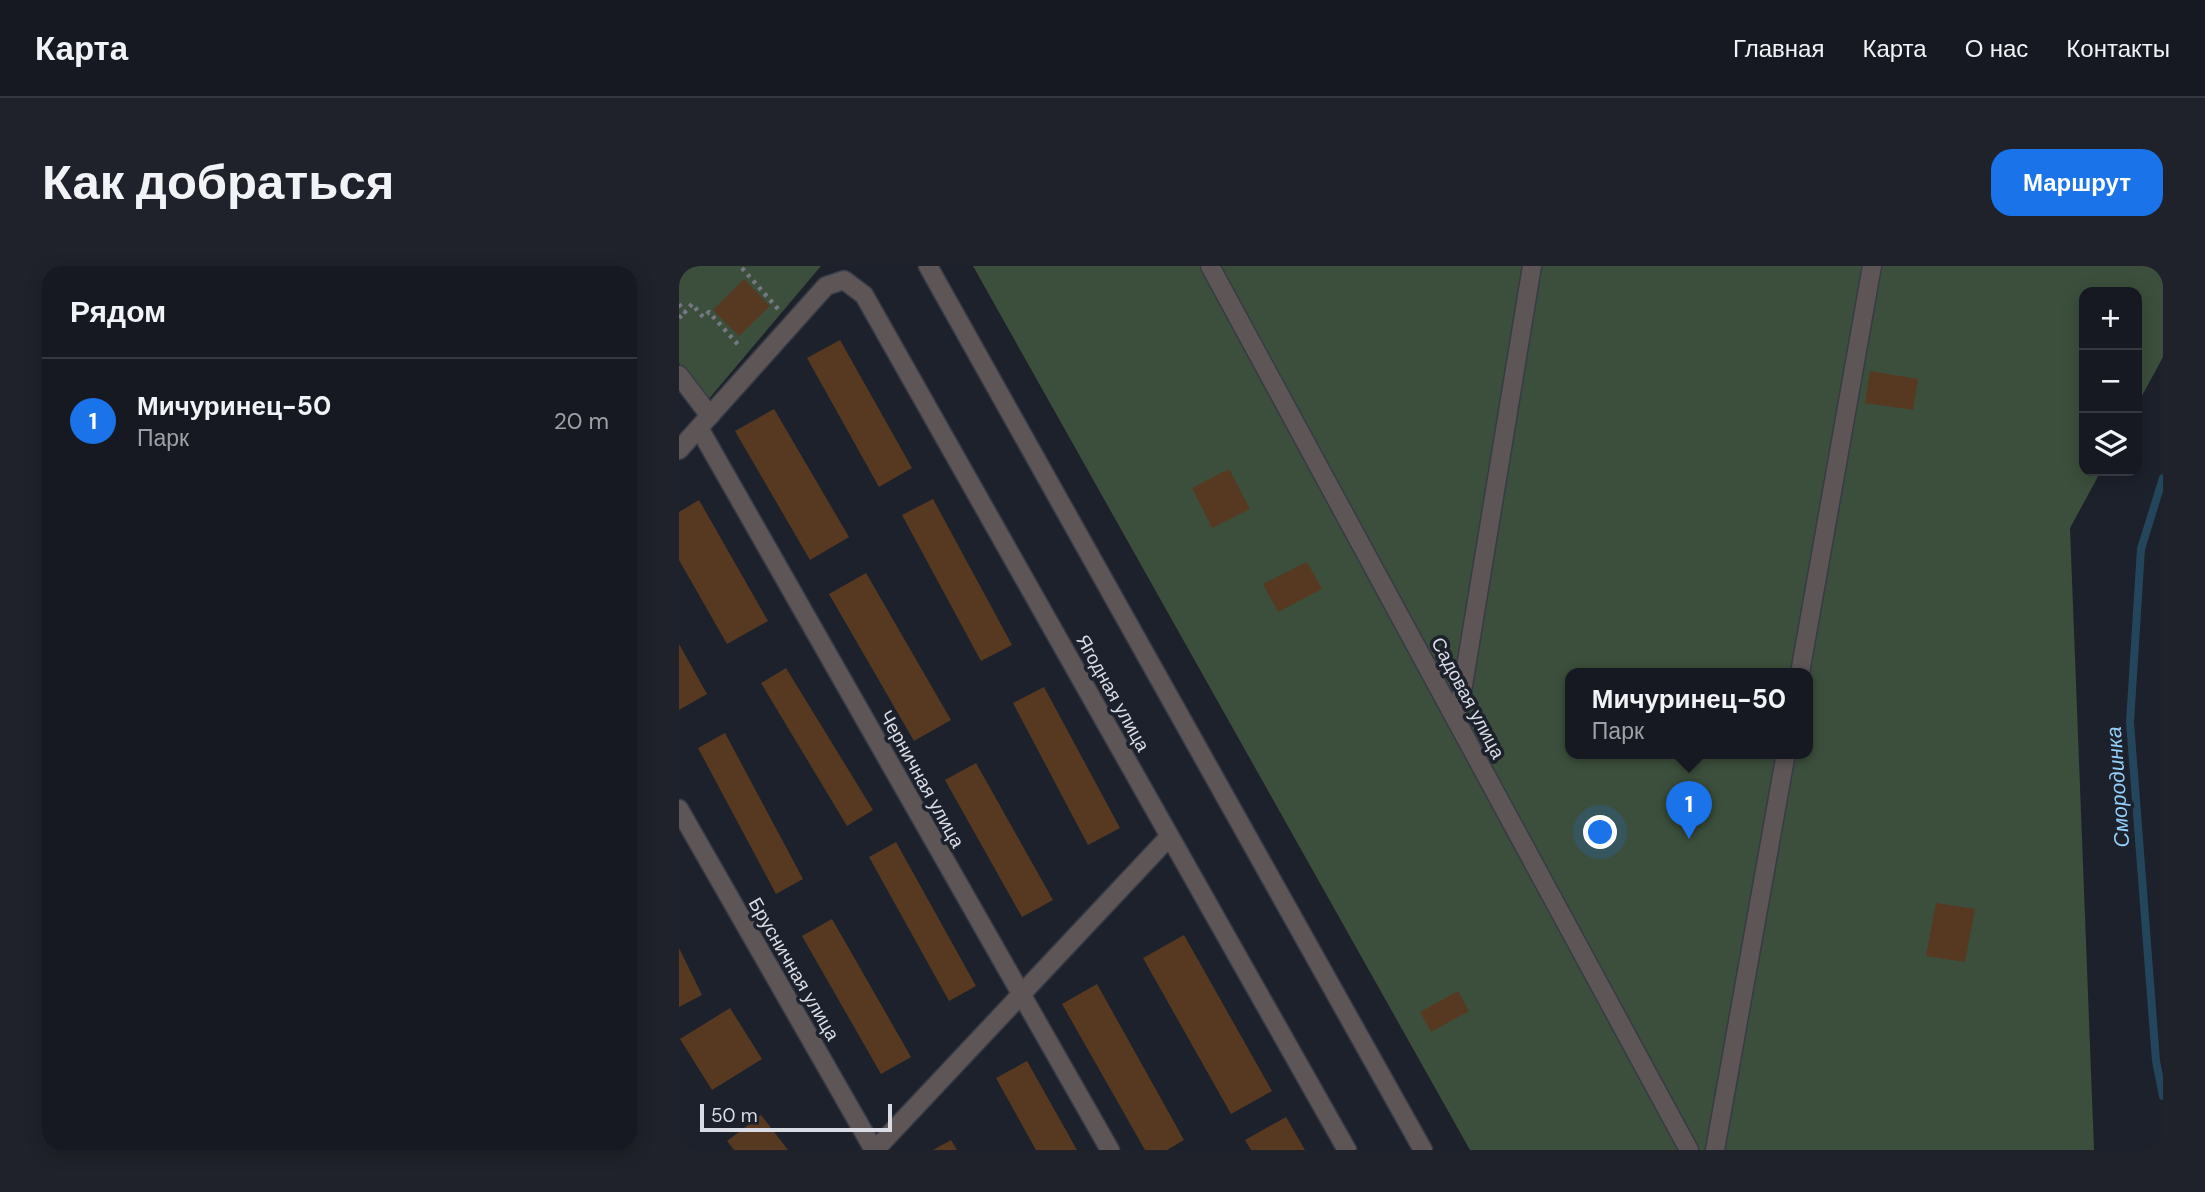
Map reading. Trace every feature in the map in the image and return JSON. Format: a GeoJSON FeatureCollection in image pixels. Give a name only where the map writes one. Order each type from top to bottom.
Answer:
{"type":"FeatureCollection","features":[{"type":"Feature","properties":{"kind":"street"},"geometry":{"type":"LineString","coordinates":[[928,266],[1423,1150]]}},
{"type":"Feature","properties":{"kind":"street","name":"Садовая улица"},"geometry":{"type":"LineString","coordinates":[[1210,266],[1221,274],[1457,722],[1689,1150]]}},
{"type":"Feature","properties":{"kind":"street"},"geometry":{"type":"LineString","coordinates":[[1457,722],[1532,266]]}},
{"type":"Feature","properties":{"kind":"street"},"geometry":{"type":"LineString","coordinates":[[1801,668],[1872,266]]}},
{"type":"Feature","properties":{"kind":"street","name":"Ягодная улица"},"geometry":{"type":"LineString","coordinates":[[705,422],[826,286],[844,280],[865,295],[1347,1150]]}},
{"type":"Feature","properties":{"kind":"street","name":"Черничная улица"},"geometry":{"type":"LineString","coordinates":[[679,375],[1020,995],[1110,1150]]}},
{"type":"Feature","properties":{"kind":"street"},"geometry":{"type":"LineString","coordinates":[[679,450],[705,422]]}},
{"type":"Feature","properties":{"kind":"street"},"geometry":{"type":"LineString","coordinates":[[1715,1150],[1785,759]]}},
{"type":"Feature","properties":{"kind":"street","name":"Брусничная улица"},"geometry":{"type":"LineString","coordinates":[[679,809],[874,1150]]}},
{"type":"Feature","properties":{"kind":"street"},"geometry":{"type":"LineString","coordinates":[[874,1150],[1169,837]]}},
{"type":"Feature","properties":{"kind":"path"},"geometry":{"type":"LineString","coordinates":[[741,268],[777,307]]}},
{"type":"Feature","properties":{"kind":"path"},"geometry":{"type":"LineString","coordinates":[[769,316],[786,297]]}},
{"type":"Feature","properties":{"kind":"path"},"geometry":{"type":"LineString","coordinates":[[679,304],[685,312]]}},
{"type":"Feature","properties":{"kind":"path"},"geometry":{"type":"LineString","coordinates":[[679,318],[692,304],[703,317],[709,312],[740,350],[747,341]]}},
{"type":"Feature","properties":{"kind":"green space"},"geometry":{"type":"Polygon","coordinates":[[[679,266],[821,266],[707,401],[679,363],[679,266]]]}},
{"type":"Feature","properties":{"kind":"green space"},"geometry":{"type":"Polygon","coordinates":[[[973,266],[2163,266],[2163,357],[2142,396],[2142,287],[2079,287],[2079,476],[2098,476],[2070,528],[2094,1150],[1470,1150],[973,266]]]}},
{"type":"Feature","properties":{"kind":"building"},"geometry":{"type":"Polygon","coordinates":[[[744,279],[770,306],[739,336],[713,310],[744,279]]]}},
{"type":"Feature","properties":{"kind":"building"},"geometry":{"type":"Polygon","coordinates":[[[840,340],[912,468],[879,487],[807,358],[840,340]]]}},
{"type":"Feature","properties":{"kind":"building"},"geometry":{"type":"Polygon","coordinates":[[[1870,371],[1918,379],[1913,410],[1865,403],[1870,371]]]}},
{"type":"Feature","properties":{"kind":"building"},"geometry":{"type":"Polygon","coordinates":[[[774,409],[849,537],[810,560],[735,431],[774,409]]]}},
{"type":"Feature","properties":{"kind":"building"},"geometry":{"type":"Polygon","coordinates":[[[1229,469],[1250,509],[1212,528],[1192,488],[1229,469]]]}},
{"type":"Feature","properties":{"kind":"building"},"geometry":{"type":"Polygon","coordinates":[[[933,499],[1012,645],[981,661],[902,515],[933,499]]]}},
{"type":"Feature","properties":{"kind":"building"},"geometry":{"type":"Polygon","coordinates":[[[699,500],[768,621],[727,644],[679,560],[679,512],[699,500]]]}},
{"type":"Feature","properties":{"kind":"building"},"geometry":{"type":"Polygon","coordinates":[[[1307,562],[1322,589],[1278,612],[1263,584],[1307,562]]]}},
{"type":"Feature","properties":{"kind":"building"},"geometry":{"type":"Polygon","coordinates":[[[866,573],[951,720],[914,741],[829,594],[866,573]]]}},
{"type":"Feature","properties":{"kind":"building"},"geometry":{"type":"Polygon","coordinates":[[[679,644],[707,694],[679,710],[679,644]]]}},
{"type":"Feature","properties":{"kind":"building"},"geometry":{"type":"Polygon","coordinates":[[[786,668],[873,810],[847,826],[761,683],[786,668]]]}},
{"type":"Feature","properties":{"kind":"building"},"geometry":{"type":"Polygon","coordinates":[[[1044,687],[1120,828],[1088,845],[1013,703],[1044,687]]]}},
{"type":"Feature","properties":{"kind":"building"},"geometry":{"type":"Polygon","coordinates":[[[725,733],[803,879],[776,894],[698,748],[725,733]]]}},
{"type":"Feature","properties":{"kind":"building"},"geometry":{"type":"Polygon","coordinates":[[[976,763],[1053,900],[1022,917],[945,780],[976,763]]]}},
{"type":"Feature","properties":{"kind":"building"},"geometry":{"type":"Polygon","coordinates":[[[896,842],[976,986],[949,1001],[869,857],[896,842]]]}},
{"type":"Feature","properties":{"kind":"building"},"geometry":{"type":"Polygon","coordinates":[[[1936,903],[1975,909],[1965,962],[1926,956],[1936,903]]]}},
{"type":"Feature","properties":{"kind":"building"},"geometry":{"type":"Polygon","coordinates":[[[832,919],[911,1057],[881,1074],[802,936],[832,919]]]}},
{"type":"Feature","properties":{"kind":"building"},"geometry":{"type":"Polygon","coordinates":[[[1184,935],[1272,1091],[1231,1114],[1143,958],[1184,935]]]}},
{"type":"Feature","properties":{"kind":"building"},"geometry":{"type":"Polygon","coordinates":[[[679,948],[702,995],[679,1007],[679,948]]]}},
{"type":"Feature","properties":{"kind":"building"},"geometry":{"type":"Polygon","coordinates":[[[1097,984],[1184,1140],[1167,1150],[1145,1150],[1062,1004],[1097,984]]]}},
{"type":"Feature","properties":{"kind":"building"},"geometry":{"type":"Polygon","coordinates":[[[1458,991],[1469,1011],[1431,1032],[1420,1012],[1458,991]]]}},
{"type":"Feature","properties":{"kind":"building"},"geometry":{"type":"Polygon","coordinates":[[[730,1008],[762,1059],[712,1090],[680,1039],[730,1008]]]}},
{"type":"Feature","properties":{"kind":"building"},"geometry":{"type":"Polygon","coordinates":[[[1027,1061],[1077,1150],[1036,1150],[996,1078],[1027,1061]]]}},
{"type":"Feature","properties":{"kind":"building"},"geometry":{"type":"Polygon","coordinates":[[[761,1115],[788,1150],[734,1150],[727,1141],[761,1115]]]}},
{"type":"Feature","properties":{"kind":"building"},"geometry":{"type":"Polygon","coordinates":[[[1286,1117],[1305,1150],[1251,1150],[1245,1140],[1286,1117]]]}},
{"type":"Feature","properties":{"kind":"building"},"geometry":{"type":"Polygon","coordinates":[[[951,1140],[957,1150],[933,1150],[951,1140]]]}},
{"type":"Feature","properties":{"kind":"waterway","name":"Смородинка"},"geometry":{"type":"LineString","coordinates":[[2163,478],[2141,549],[2130,722],[2156,1061],[2163,1096]]}},
{"type":"Feature","properties":{"kind":"place","name":"Мичуринец-50"},"geometry":{"type":"Point","coordinates":[1689,839]}}]}
